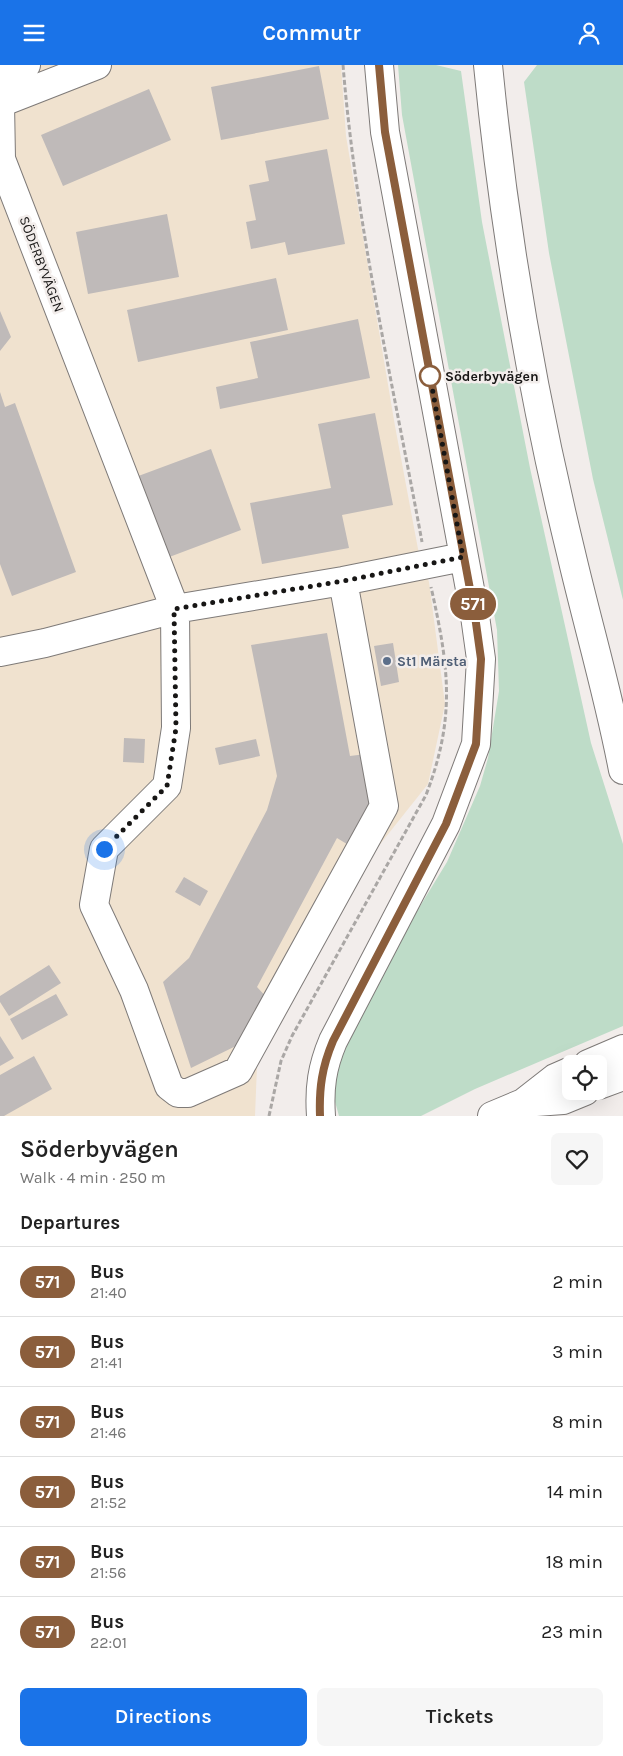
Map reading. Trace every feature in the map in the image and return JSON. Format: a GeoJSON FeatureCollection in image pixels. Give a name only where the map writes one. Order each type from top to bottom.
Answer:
{"type":"FeatureCollection","features":[{"type":"Feature","properties":{"kind":"street"},"geometry":{"type":"LineString","coordinates":[[0,77],[26,65]]}},
{"type":"Feature","properties":{"kind":"street","name":"SÖDERBYVÄGEN"},"geometry":{"type":"LineString","coordinates":[[94,65],[0,103],[1,159],[174,609]]}},
{"type":"Feature","properties":{"kind":"street"},"geometry":{"type":"LineString","coordinates":[[320,1116],[319,1090],[323,1066],[333,1041],[446,824],[476,744],[481,659],[475,616],[385,132],[379,65]]}},
{"type":"Feature","properties":{"kind":"street"},"geometry":{"type":"LineString","coordinates":[[488,65],[506,216],[536,390],[571,553],[611,706],[623,770]]}},
{"type":"Feature","properties":{"kind":"street"},"geometry":{"type":"LineString","coordinates":[[0,652],[45,643],[174,609],[343,581],[463,557]]}},
{"type":"Feature","properties":{"kind":"street"},"geometry":{"type":"LineString","coordinates":[[174,609],[176,728],[167,786],[104,849],[94,905],[134,990],[169,1086],[178,1093],[188,1093],[238,1071],[384,806],[343,581]]}},
{"type":"Feature","properties":{"kind":"street"},"geometry":{"type":"LineString","coordinates":[[611,706],[623,734]]}},
{"type":"Feature","properties":{"kind":"street"},"geometry":{"type":"LineString","coordinates":[[607,1056],[623,1049]]}},
{"type":"Feature","properties":{"kind":"street"},"geometry":{"type":"LineString","coordinates":[[525,1109],[555,1078],[562,1075]]}},
{"type":"Feature","properties":{"kind":"street"},"geometry":{"type":"LineString","coordinates":[[607,1082],[623,1075]]}},
{"type":"Feature","properties":{"kind":"street"},"geometry":{"type":"LineString","coordinates":[[492,1116],[564,1100]]}},
{"type":"Feature","properties":{"kind":"path"},"geometry":{"type":"LineString","coordinates":[[269,1116],[281,1061],[292,1036],[426,795],[436,769],[446,723],[447,671],[443,641],[426,563],[361,214],[349,132],[344,65]]}},
{"type":"Feature","properties":{"kind":"shaded area"},"geometry":{"type":"Polygon","coordinates":[[[0,65],[341,65],[346,136],[395,426],[418,549],[429,582],[445,704],[428,784],[362,867],[290,996],[257,1066],[255,1116],[0,1116],[0,65]]]}},
{"type":"Feature","properties":{"kind":"green space"},"geometry":{"type":"Polygon","coordinates":[[[398,65],[436,65],[461,71],[482,222],[530,468],[591,743],[623,844],[623,1026],[475,1089],[421,1116],[339,1116],[332,1091],[342,1034],[447,862],[480,786],[488,758],[499,691],[497,630],[402,115],[398,65]]]}},
{"type":"Feature","properties":{"kind":"green space"},"geometry":{"type":"Polygon","coordinates":[[[537,65],[623,65],[623,600],[593,479],[549,253],[524,82],[537,65]]]}},
{"type":"Feature","properties":{"kind":"building"},"geometry":{"type":"Polygon","coordinates":[[[319,66],[329,119],[221,140],[211,87],[319,66]]]}},
{"type":"Feature","properties":{"kind":"building"},"geometry":{"type":"Polygon","coordinates":[[[149,89],[171,140],[63,186],[41,135],[149,89]]]}},
{"type":"Feature","properties":{"kind":"building"},"geometry":{"type":"Polygon","coordinates":[[[327,149],[345,244],[288,255],[285,242],[251,249],[246,222],[256,220],[249,185],[269,181],[265,161],[327,149]]]}},
{"type":"Feature","properties":{"kind":"building"},"geometry":{"type":"Polygon","coordinates":[[[167,214],[179,277],[88,294],[76,232],[167,214]]]}},
{"type":"Feature","properties":{"kind":"building"},"geometry":{"type":"Polygon","coordinates":[[[276,278],[288,330],[138,362],[127,310],[276,278]]]}},
{"type":"Feature","properties":{"kind":"building"},"geometry":{"type":"Polygon","coordinates":[[[0,311],[11,337],[0,351],[0,311]]]}},
{"type":"Feature","properties":{"kind":"building"},"geometry":{"type":"Polygon","coordinates":[[[358,319],[370,378],[220,409],[216,387],[258,378],[250,342],[358,319]]]}},
{"type":"Feature","properties":{"kind":"building"},"geometry":{"type":"Polygon","coordinates":[[[0,392],[5,407],[15,403],[76,572],[12,596],[0,564],[0,392]]]}},
{"type":"Feature","properties":{"kind":"building"},"geometry":{"type":"Polygon","coordinates":[[[375,413],[393,505],[342,515],[349,548],[262,564],[250,503],[331,488],[318,424],[375,413]]]}},
{"type":"Feature","properties":{"kind":"building"},"geometry":{"type":"Polygon","coordinates":[[[211,449],[241,530],[164,559],[133,478],[211,449]]]}},
{"type":"Feature","properties":{"kind":"building"},"geometry":{"type":"Polygon","coordinates":[[[327,633],[350,756],[366,754],[378,807],[355,849],[337,838],[257,987],[270,1001],[242,1043],[191,1068],[163,982],[189,958],[267,810],[277,776],[251,645],[327,633]]]}},
{"type":"Feature","properties":{"kind":"building"},"geometry":{"type":"Polygon","coordinates":[[[393,643],[399,682],[381,686],[374,646],[393,643]]]}},
{"type":"Feature","properties":{"kind":"building"},"geometry":{"type":"Polygon","coordinates":[[[124,738],[145,739],[144,763],[123,762],[124,738]]]}},
{"type":"Feature","properties":{"kind":"building"},"geometry":{"type":"Polygon","coordinates":[[[256,739],[260,756],[219,765],[215,748],[256,739]]]}},
{"type":"Feature","properties":{"kind":"building"},"geometry":{"type":"Polygon","coordinates":[[[184,877],[208,891],[200,906],[175,892],[184,877]]]}},
{"type":"Feature","properties":{"kind":"building"},"geometry":{"type":"Polygon","coordinates":[[[49,965],[61,983],[9,1016],[0,1002],[0,996],[49,965]]]}},
{"type":"Feature","properties":{"kind":"building"},"geometry":{"type":"Polygon","coordinates":[[[56,994],[68,1015],[22,1040],[10,1019],[56,994]]]}},
{"type":"Feature","properties":{"kind":"building"},"geometry":{"type":"Polygon","coordinates":[[[0,1036],[14,1058],[0,1066],[0,1036]]]}},
{"type":"Feature","properties":{"kind":"building"},"geometry":{"type":"Polygon","coordinates":[[[34,1056],[52,1089],[4,1116],[0,1116],[0,1075],[34,1056]]]}},
{"type":"Feature","properties":{"kind":"bus line","name":"571"},"geometry":{"type":"LineString","coordinates":[[320,1116],[319,1090],[323,1066],[333,1041],[446,824],[476,744],[481,659],[475,616],[385,132],[379,65]]}},
{"type":"Feature","properties":{"kind":"place","name":"Söderbyvägen"},"geometry":{"type":"Point","coordinates":[430,376]}},
{"type":"Feature","properties":{"kind":"place","name":"St1 Märsta"},"geometry":{"type":"Point","coordinates":[387,661]}},
{"type":"Feature","properties":{"kind":"route"},"geometry":{"type":"LineString","coordinates":[[104,849],[167,786],[176,728],[174,609],[343,581],[463,557],[430,376]]}}]}
